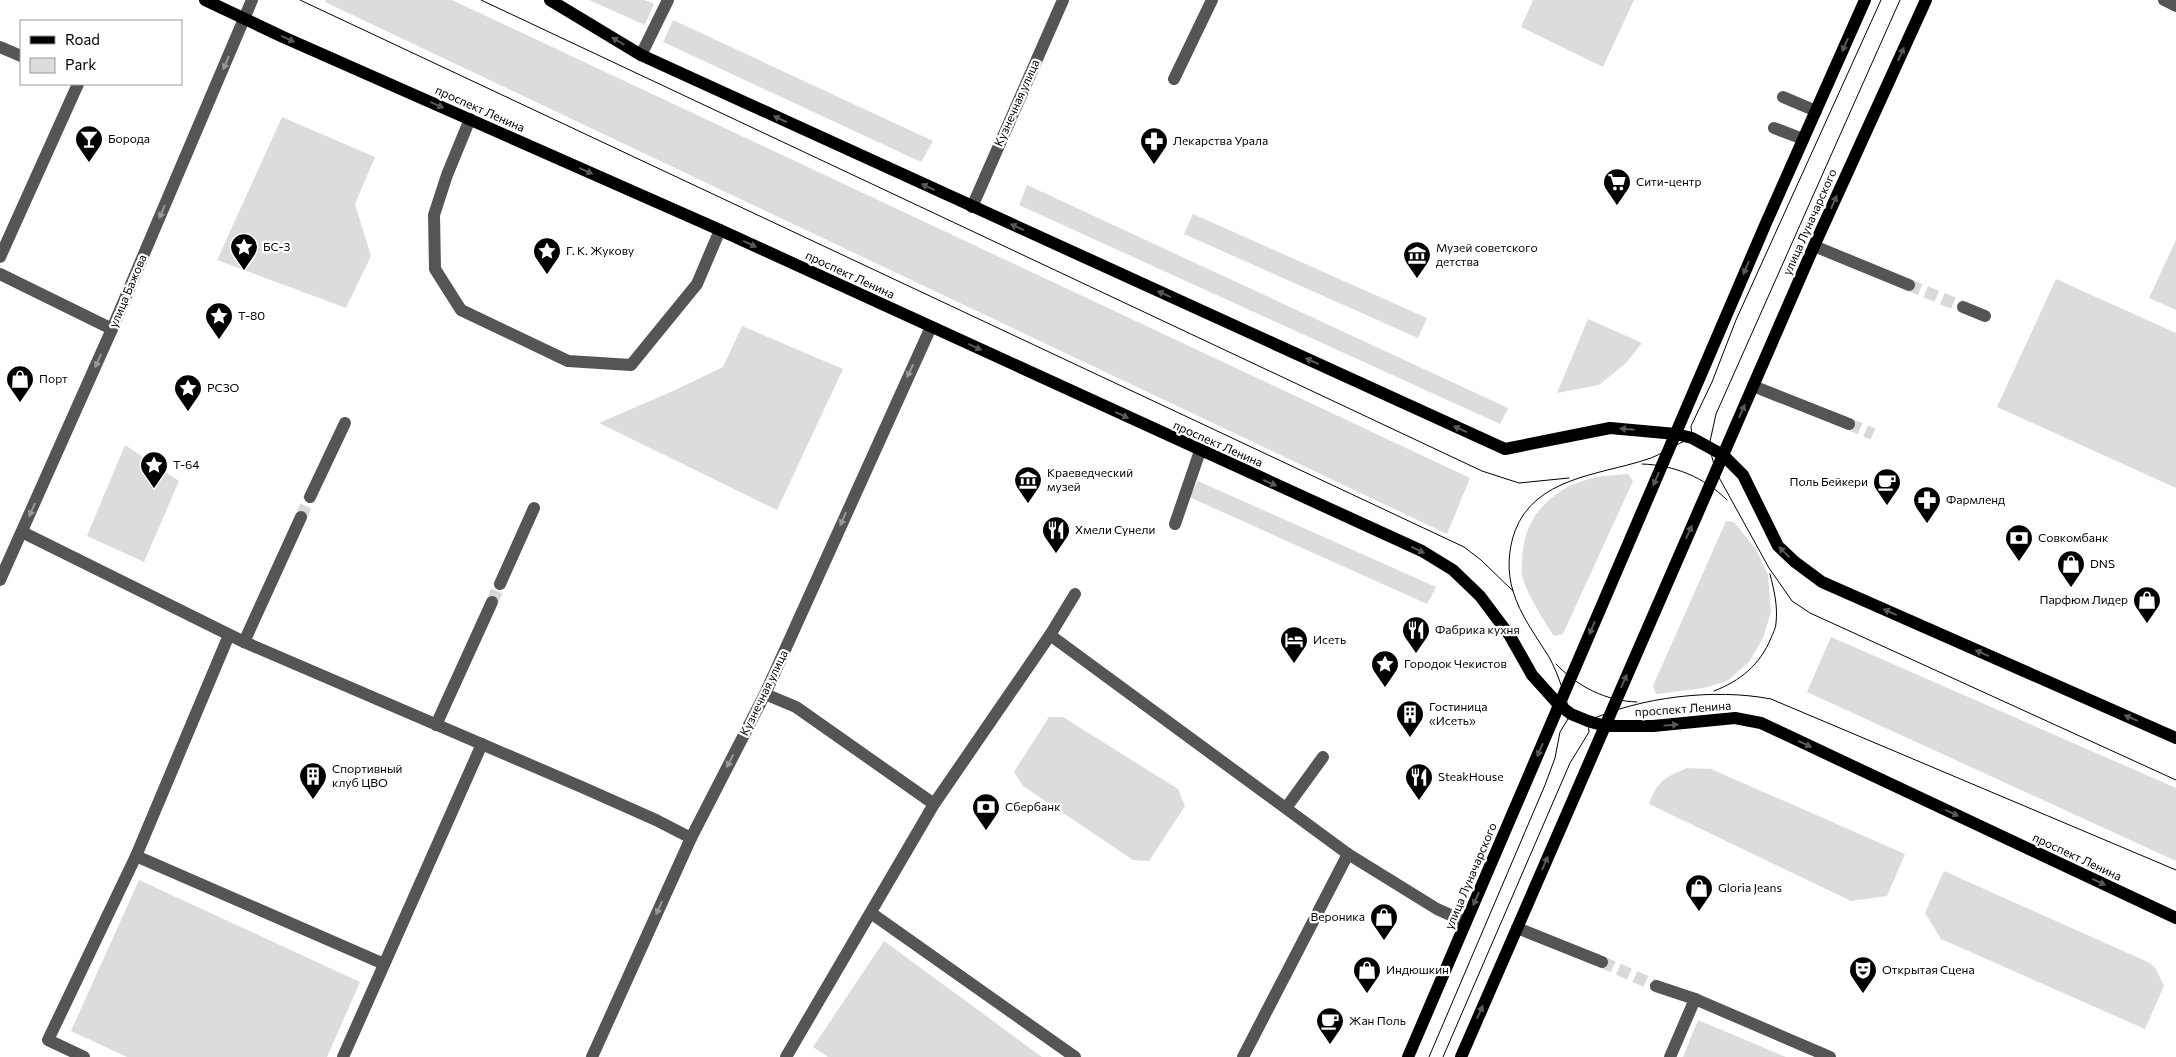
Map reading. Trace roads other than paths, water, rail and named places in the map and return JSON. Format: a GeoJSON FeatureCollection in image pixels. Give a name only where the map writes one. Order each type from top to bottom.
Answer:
{"type":"FeatureCollection","features":[{"type":"Feature","properties":{"kind":"main road","name":"проспект Ленина"},"geometry":{"type":"LineString","coordinates":[[205,0],[283,37],[720,230],[1422,551],[1452,570],[1480,596],[1510,636],[1532,675],[1559,705],[1571,714],[1588,722],[1605,726],[1653,726],[1736,718],[1761,723],[2176,918]]}},
{"type":"Feature","properties":{"kind":"main road"},"geometry":{"type":"LineString","coordinates":[[550,0],[641,55],[1505,448],[1610,428],[1676,434],[1692,438],[1722,455],[1743,475],[1778,546],[1795,562],[1822,582],[2176,738]]}},
{"type":"Feature","properties":{"kind":"main road"},"geometry":{"type":"LineString","coordinates":[[1676,434],[1865,0]]}},
{"type":"Feature","properties":{"kind":"main road","name":"улица Луначарского"},"geometry":{"type":"LineString","coordinates":[[1605,726],[1814,246],[1926,0]]}},
{"type":"Feature","properties":{"kind":"main road","name":"улица Луначарского"},"geometry":{"type":"LineString","coordinates":[[1408,1057],[1676,434]]}},
{"type":"Feature","properties":{"kind":"main road"},"geometry":{"type":"LineString","coordinates":[[1460,1057],[1605,726]]}},
{"type":"Feature","properties":{"kind":"street","name":"улица Бажова"},"geometry":{"type":"LineString","coordinates":[[0,580],[112,329],[252,0]]}},
{"type":"Feature","properties":{"kind":"street"},"geometry":{"type":"LineString","coordinates":[[641,55],[668,0]]}},
{"type":"Feature","properties":{"kind":"street","name":"Кузнечная улица"},"geometry":{"type":"LineString","coordinates":[[972,207],[1063,0]]}},
{"type":"Feature","properties":{"kind":"street"},"geometry":{"type":"LineString","coordinates":[[1174,79],[1212,0]]}},
{"type":"Feature","properties":{"kind":"street"},"geometry":{"type":"LineString","coordinates":[[2164,0],[2176,6]]}},
{"type":"Feature","properties":{"kind":"street"},"geometry":{"type":"LineString","coordinates":[[0,47],[20,56]]}},
{"type":"Feature","properties":{"kind":"street"},"geometry":{"type":"LineString","coordinates":[[0,257],[78,85]]}},
{"type":"Feature","properties":{"kind":"street"},"geometry":{"type":"LineString","coordinates":[[1783,97],[1816,110]]}},
{"type":"Feature","properties":{"kind":"street"},"geometry":{"type":"LineString","coordinates":[[470,119],[447,175],[434,215],[435,269],[461,310],[568,362],[631,365],[697,284],[720,230]]}},
{"type":"Feature","properties":{"kind":"street"},"geometry":{"type":"LineString","coordinates":[[1774,128],[1803,139]]}},
{"type":"Feature","properties":{"kind":"street"},"geometry":{"type":"LineString","coordinates":[[1814,246],[1909,285]]}},
{"type":"Feature","properties":{"kind":"street"},"geometry":{"type":"LineString","coordinates":[[0,274],[112,329]]}},
{"type":"Feature","properties":{"kind":"street"},"geometry":{"type":"LineString","coordinates":[[1962,307],[1984,316]]}},
{"type":"Feature","properties":{"kind":"street","name":"Кузнечная улица"},"geometry":{"type":"LineString","coordinates":[[592,1057],[691,838],[765,694],[931,327]]}},
{"type":"Feature","properties":{"kind":"street"},"geometry":{"type":"LineString","coordinates":[[1753,386],[1849,424]]}},
{"type":"Feature","properties":{"kind":"street"},"geometry":{"type":"LineString","coordinates":[[310,497],[345,423]]}},
{"type":"Feature","properties":{"kind":"street"},"geometry":{"type":"LineString","coordinates":[[1175,524],[1200,451]]}},
{"type":"Feature","properties":{"kind":"street"},"geometry":{"type":"LineString","coordinates":[[500,584],[534,508]]}},
{"type":"Feature","properties":{"kind":"street"},"geometry":{"type":"LineString","coordinates":[[244,642],[301,517]]}},
{"type":"Feature","properties":{"kind":"street"},"geometry":{"type":"LineString","coordinates":[[22,532],[244,642],[647,816],[691,838]]}},
{"type":"Feature","properties":{"kind":"street"},"geometry":{"type":"LineString","coordinates":[[786,1057],[934,804],[1050,635],[1075,594]]}},
{"type":"Feature","properties":{"kind":"street"},"geometry":{"type":"LineString","coordinates":[[436,725],[492,602]]}},
{"type":"Feature","properties":{"kind":"street"},"geometry":{"type":"LineString","coordinates":[[84,1057],[48,1040],[136,856],[229,634]]}},
{"type":"Feature","properties":{"kind":"street"},"geometry":{"type":"LineString","coordinates":[[1050,635],[1348,854],[1437,909],[1466,922]]}},
{"type":"Feature","properties":{"kind":"street"},"geometry":{"type":"LineString","coordinates":[[765,694],[796,707],[934,804]]}},
{"type":"Feature","properties":{"kind":"street"},"geometry":{"type":"LineString","coordinates":[[344,1057],[482,744]]}},
{"type":"Feature","properties":{"kind":"street"},"geometry":{"type":"LineString","coordinates":[[1286,808],[1323,757]]}},
{"type":"Feature","properties":{"kind":"street"},"geometry":{"type":"LineString","coordinates":[[1243,1057],[1348,854]]}},
{"type":"Feature","properties":{"kind":"street"},"geometry":{"type":"LineString","coordinates":[[136,856],[384,964]]}},
{"type":"Feature","properties":{"kind":"street"},"geometry":{"type":"LineString","coordinates":[[871,913],[1075,1057]]}},
{"type":"Feature","properties":{"kind":"street"},"geometry":{"type":"LineString","coordinates":[[1517,928],[1602,962]]}},
{"type":"Feature","properties":{"kind":"street"},"geometry":{"type":"LineString","coordinates":[[1656,986],[1695,999],[1830,1057]]}},
{"type":"Feature","properties":{"kind":"street"},"geometry":{"type":"LineString","coordinates":[[1670,1057],[1695,999]]}},
{"type":"Feature","properties":{"kind":"tunnel"},"geometry":{"type":"LineString","coordinates":[[1909,285],[1963,307]]}},
{"type":"Feature","properties":{"kind":"tunnel"},"geometry":{"type":"LineString","coordinates":[[1849,424],[1873,434]]}},
{"type":"Feature","properties":{"kind":"tunnel"},"geometry":{"type":"LineString","coordinates":[[301,517],[310,497]]}},
{"type":"Feature","properties":{"kind":"tunnel"},"geometry":{"type":"LineString","coordinates":[[492,602],[500,584]]}},
{"type":"Feature","properties":{"kind":"tunnel"},"geometry":{"type":"LineString","coordinates":[[1602,962],[1656,986]]}},
{"type":"Feature","properties":{"kind":"tram line"},"geometry":{"type":"LineString","coordinates":[[300,0],[1464,547],[1481,560],[1513,591]]}},
{"type":"Feature","properties":{"kind":"tram line"},"geometry":{"type":"LineString","coordinates":[[481,0],[1482,471],[1519,483],[1569,478]]}},
{"type":"Feature","properties":{"kind":"tram line"},"geometry":{"type":"LineString","coordinates":[[1429,1057],[1545,785],[1555,758],[1560,732],[1571,714],[1553,664],[1524,617],[1513,591],[1509,561],[1515,531],[1524,513],[1537,500],[1553,489],[1588,475],[1651,458],[1692,438],[1691,426],[1712,382],[1736,320],[1881,0]]}},
{"type":"Feature","properties":{"kind":"tram line"},"geometry":{"type":"LineString","coordinates":[[1900,0],[1716,414],[1709,446],[1716,472],[1769,568],[1792,601],[1810,613],[2176,780]]}},
{"type":"Feature","properties":{"kind":"tram line"},"geometry":{"type":"LineString","coordinates":[[1642,464],[1666,467],[1688,474],[1709,485],[1727,500]]}},
{"type":"Feature","properties":{"kind":"tram line"},"geometry":{"type":"LineString","coordinates":[[1714,691],[1741,677],[1755,664],[1766,648],[1776,625],[1775,598],[1770,574]]}},
{"type":"Feature","properties":{"kind":"tram line"},"geometry":{"type":"LineString","coordinates":[[1556,664],[1574,680],[1593,691],[1614,699],[1637,702]]}},
{"type":"Feature","properties":{"kind":"tram line"},"geometry":{"type":"LineString","coordinates":[[1443,1057],[1570,763],[1589,732],[1588,721],[1631,706],[1678,697],[1702,695],[1726,694],[1771,699],[2176,870]]}},
{"type":"Feature","properties":{"kind":"place","name":"Борода"},"geometry":{"type":"Point","coordinates":[89,163]}},
{"type":"Feature","properties":{"kind":"place","name":"Лекарства Урала"},"geometry":{"type":"Point","coordinates":[1154,165]}},
{"type":"Feature","properties":{"kind":"place","name":"Сити-центр"},"geometry":{"type":"Point","coordinates":[1617,206]}},
{"type":"Feature","properties":{"kind":"place","name":"БС-3"},"geometry":{"type":"Point","coordinates":[244,271]}},
{"type":"Feature","properties":{"kind":"place","name":"Г. К. Жукову"},"geometry":{"type":"Point","coordinates":[547,275]}},
{"type":"Feature","properties":{"kind":"place","name":"Музей советского детства"},"geometry":{"type":"Point","coordinates":[1417,279]}},
{"type":"Feature","properties":{"kind":"place","name":"Т-80"},"geometry":{"type":"Point","coordinates":[219,340]}},
{"type":"Feature","properties":{"kind":"place","name":"Порт"},"geometry":{"type":"Point","coordinates":[20,403]}},
{"type":"Feature","properties":{"kind":"place","name":"РСЗО"},"geometry":{"type":"Point","coordinates":[188,412]}},
{"type":"Feature","properties":{"kind":"place","name":"Т-64"},"geometry":{"type":"Point","coordinates":[154,489]}},
{"type":"Feature","properties":{"kind":"place","name":"Краеведческий музей"},"geometry":{"type":"Point","coordinates":[1028,504]}},
{"type":"Feature","properties":{"kind":"place","name":"Поль Бейкери"},"geometry":{"type":"Point","coordinates":[1887,506]}},
{"type":"Feature","properties":{"kind":"place","name":"Фармленд"},"geometry":{"type":"Point","coordinates":[1927,524]}},
{"type":"Feature","properties":{"kind":"place","name":"Хмели Сунели"},"geometry":{"type":"Point","coordinates":[1056,554]}},
{"type":"Feature","properties":{"kind":"place","name":"Совкомбанк"},"geometry":{"type":"Point","coordinates":[2019,562]}},
{"type":"Feature","properties":{"kind":"place","name":"DNS"},"geometry":{"type":"Point","coordinates":[2071,588]}},
{"type":"Feature","properties":{"kind":"place","name":"Парфюм Лидер"},"geometry":{"type":"Point","coordinates":[2147,624]}},
{"type":"Feature","properties":{"kind":"place","name":"Фабрика кухня"},"geometry":{"type":"Point","coordinates":[1416,654]}},
{"type":"Feature","properties":{"kind":"place","name":"Исеть"},"geometry":{"type":"Point","coordinates":[1294,664]}},
{"type":"Feature","properties":{"kind":"place","name":"Городок Чекистов"},"geometry":{"type":"Point","coordinates":[1385,688]}},
{"type":"Feature","properties":{"kind":"place","name":"Гостиница «Исеть»"},"geometry":{"type":"Point","coordinates":[1410,738]}},
{"type":"Feature","properties":{"kind":"place","name":"Спортивный клуб ЦВО"},"geometry":{"type":"Point","coordinates":[313,800]}},
{"type":"Feature","properties":{"kind":"place","name":"SteakHouse"},"geometry":{"type":"Point","coordinates":[1419,801]}},
{"type":"Feature","properties":{"kind":"place","name":"Сбербанк"},"geometry":{"type":"Point","coordinates":[986,831]}},
{"type":"Feature","properties":{"kind":"place","name":"Gloria Jeans"},"geometry":{"type":"Point","coordinates":[1699,912]}},
{"type":"Feature","properties":{"kind":"place","name":"Вероника"},"geometry":{"type":"Point","coordinates":[1384,941]}},
{"type":"Feature","properties":{"kind":"place","name":"Индюшкин"},"geometry":{"type":"Point","coordinates":[1367,994]}},
{"type":"Feature","properties":{"kind":"place","name":"Открытая Сцена"},"geometry":{"type":"Point","coordinates":[1863,994]}},
{"type":"Feature","properties":{"kind":"place","name":"Жан Поль"},"geometry":{"type":"Point","coordinates":[1330,1045]}}]}
